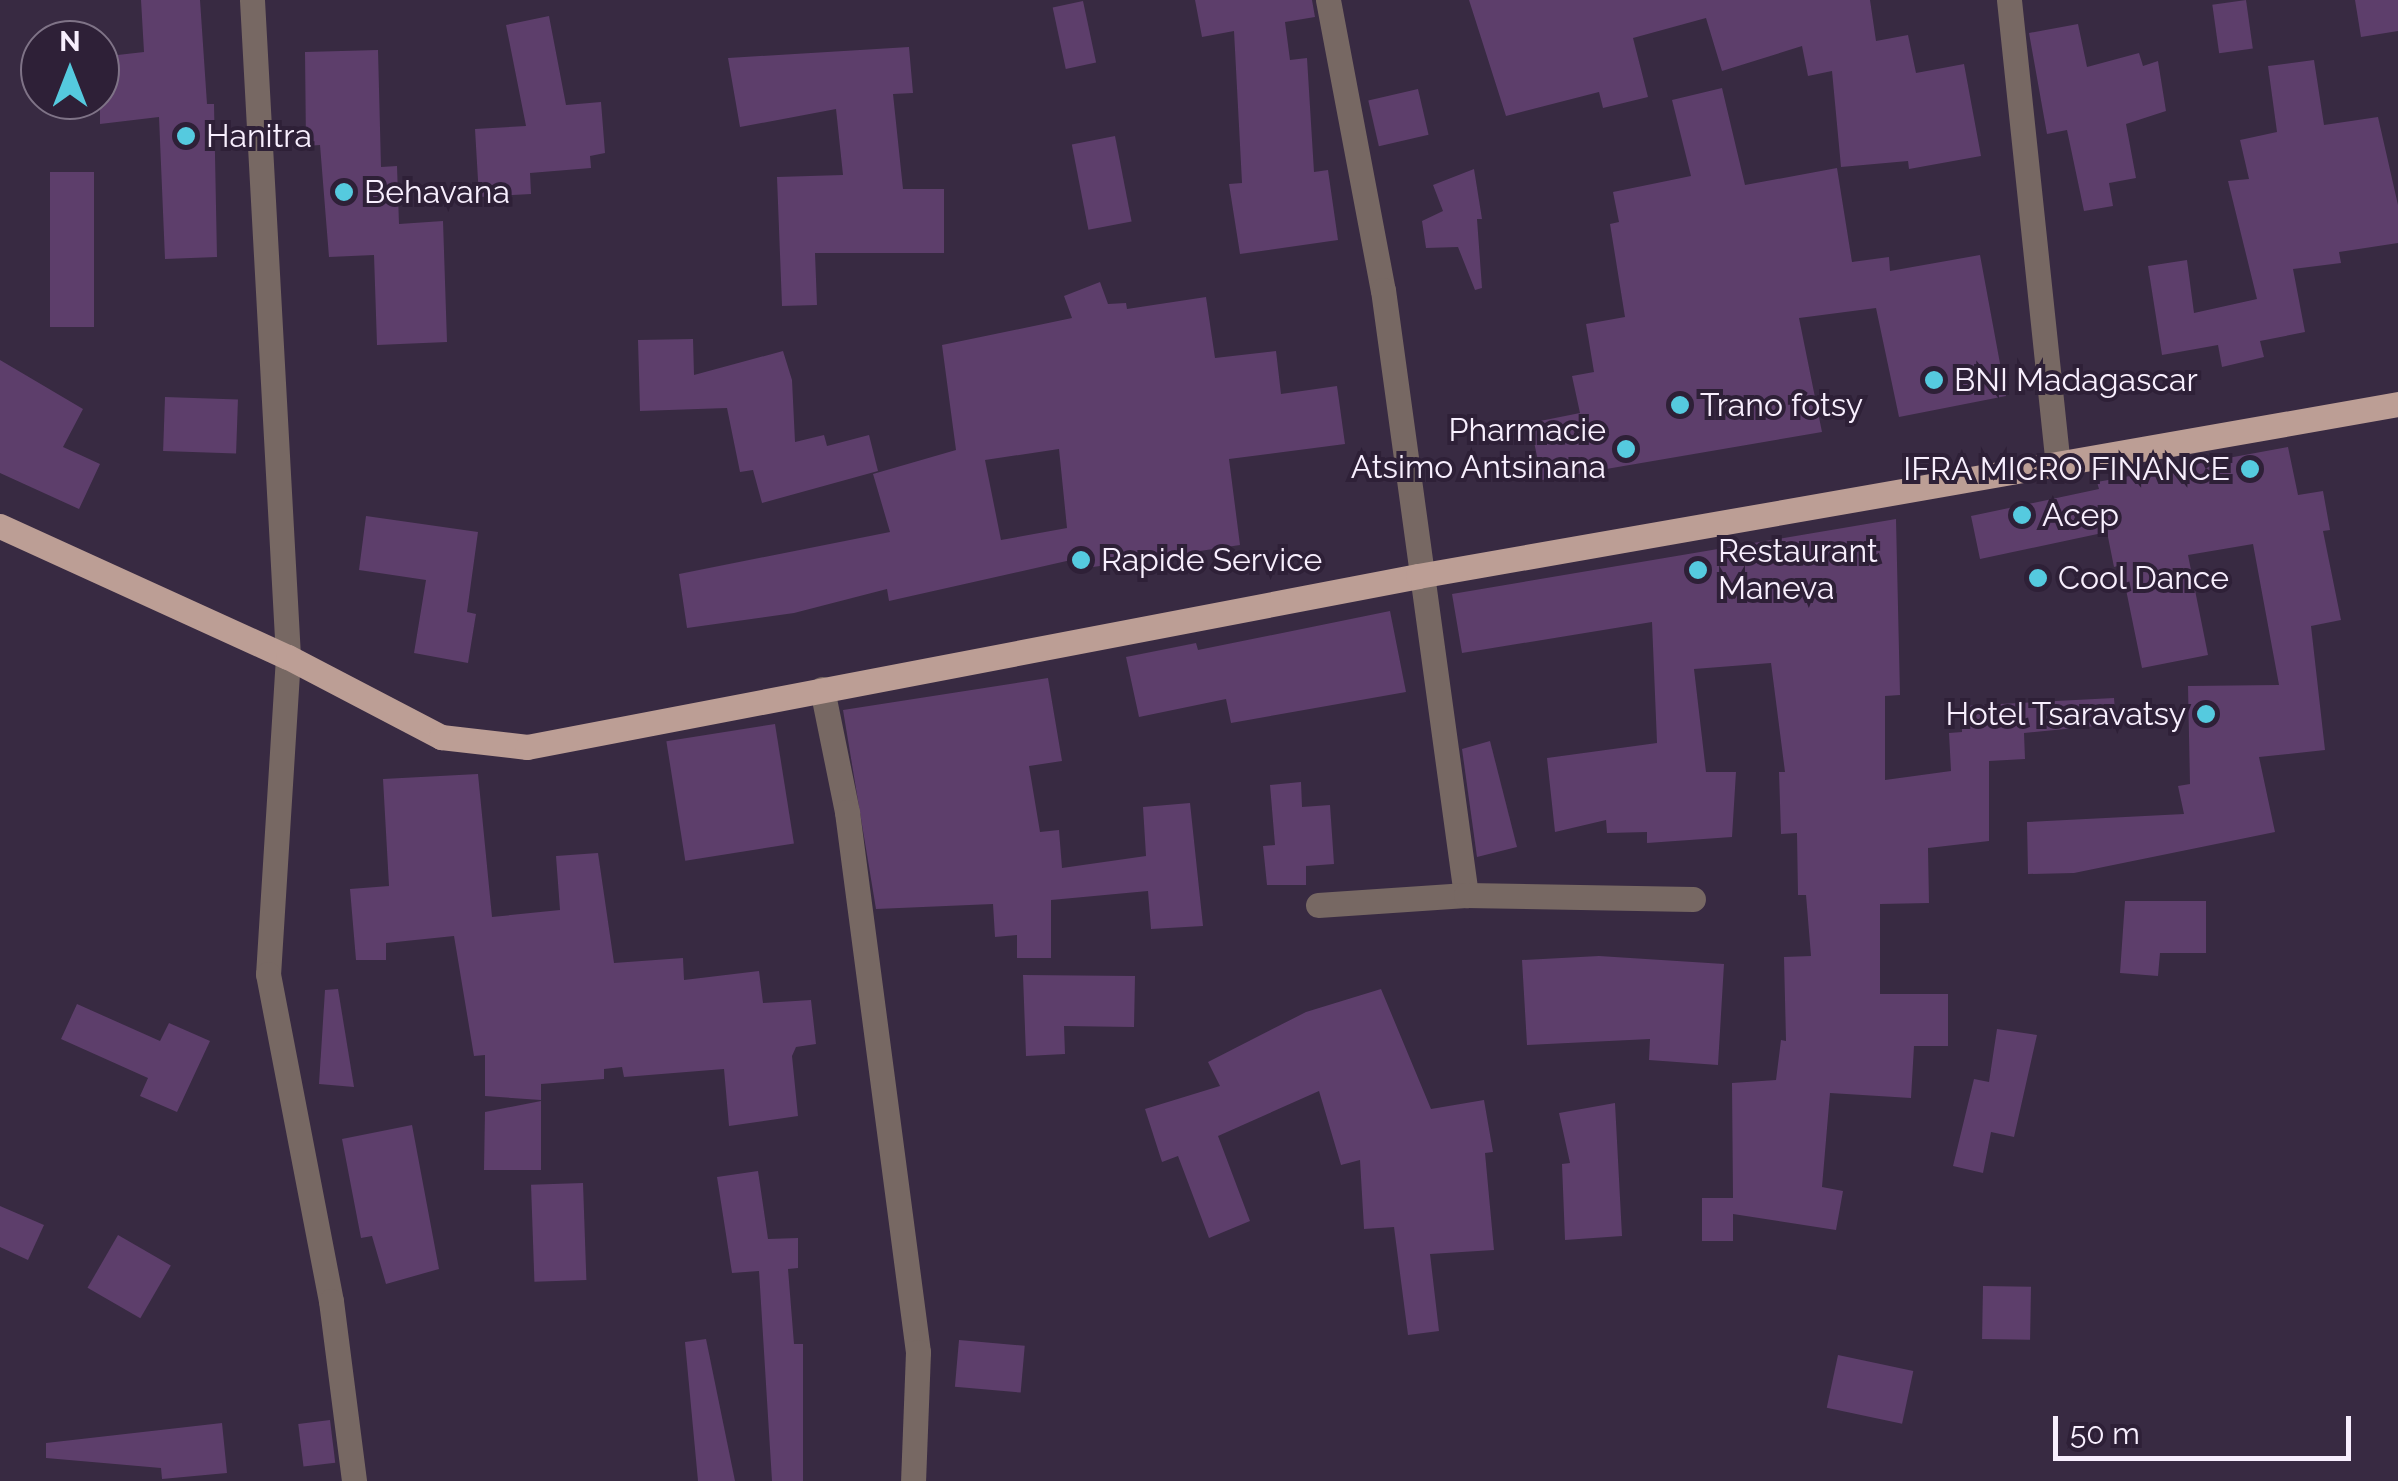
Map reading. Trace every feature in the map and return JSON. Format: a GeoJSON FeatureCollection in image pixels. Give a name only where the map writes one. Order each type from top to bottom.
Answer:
{"type":"FeatureCollection","features":[{"type":"Feature","properties":{"kind":"main road"},"geometry":{"type":"LineString","coordinates":[[0,526],[288,657],[440,737],[527,747],[1418,576],[2058,467],[2398,404]]}},
{"type":"Feature","properties":{"kind":"street"},"geometry":{"type":"LineString","coordinates":[[252,0],[288,657],[268,974],[332,1301],[354,1481]]}},
{"type":"Feature","properties":{"kind":"street"},"geometry":{"type":"LineString","coordinates":[[1328,0],[1383,290],[1418,576],[1466,895]]}},
{"type":"Feature","properties":{"kind":"street"},"geometry":{"type":"LineString","coordinates":[[2009,0],[2058,467]]}},
{"type":"Feature","properties":{"kind":"street"},"geometry":{"type":"LineString","coordinates":[[822,689],[847,812],[918,1352],[912,1481]]}},
{"type":"Feature","properties":{"kind":"street"},"geometry":{"type":"LineString","coordinates":[[1318,904],[1466,895],[1693,899]]}},
{"type":"Feature","properties":{"kind":"building"},"geometry":{"type":"Polygon","coordinates":[[[141,0],[200,0],[207,104],[214,104],[217,257],[165,259],[159,117],[100,124],[100,120],[120,120],[120,55],[144,52],[141,0]]]}},
{"type":"Feature","properties":{"kind":"building"},"geometry":{"type":"Polygon","coordinates":[[[1195,0],[1312,0],[1315,17],[1285,22],[1290,60],[1307,58],[1314,172],[1328,170],[1338,240],[1240,254],[1229,184],[1242,183],[1234,31],[1202,37],[1195,0]]]}},
{"type":"Feature","properties":{"kind":"building"},"geometry":{"type":"Polygon","coordinates":[[[1469,0],[1870,0],[1876,41],[1908,35],[1916,73],[1964,64],[1981,156],[1909,169],[1908,161],[1841,167],[1832,71],[1808,76],[1802,46],[1722,71],[1706,18],[1633,38],[1648,97],[1603,108],[1599,92],[1506,116],[1469,0]]]}},
{"type":"Feature","properties":{"kind":"building"},"geometry":{"type":"Polygon","coordinates":[[[2246,0],[2253,49],[2219,53],[2212,5],[2246,0]]]}},
{"type":"Feature","properties":{"kind":"building"},"geometry":{"type":"Polygon","coordinates":[[[2355,0],[2398,0],[2398,31],[2361,37],[2355,0]]]}},
{"type":"Feature","properties":{"kind":"building"},"geometry":{"type":"Polygon","coordinates":[[[1083,1],[1096,63],[1066,69],[1053,7],[1083,1]]]}},
{"type":"Feature","properties":{"kind":"building"},"geometry":{"type":"Polygon","coordinates":[[[549,16],[566,105],[601,102],[605,153],[590,156],[591,168],[530,173],[531,194],[479,197],[475,129],[526,126],[506,25],[549,16]]]}},
{"type":"Feature","properties":{"kind":"building"},"geometry":{"type":"Polygon","coordinates":[[[2078,24],[2087,67],[2139,53],[2143,66],[2158,61],[2166,111],[2126,124],[2136,178],[2109,183],[2113,206],[2084,211],[2067,130],[2047,134],[2029,33],[2078,24]]]}},
{"type":"Feature","properties":{"kind":"building"},"geometry":{"type":"Polygon","coordinates":[[[909,47],[913,93],[893,94],[903,189],[944,189],[944,253],[815,253],[817,305],[782,306],[777,177],[843,175],[836,109],[740,127],[728,58],[909,47]]]}},
{"type":"Feature","properties":{"kind":"building"},"geometry":{"type":"Polygon","coordinates":[[[378,50],[381,167],[397,166],[399,224],[443,221],[447,342],[377,345],[374,255],[329,257],[320,145],[306,146],[305,52],[378,50]]]}},
{"type":"Feature","properties":{"kind":"building"},"geometry":{"type":"Polygon","coordinates":[[[2314,60],[2324,125],[2378,117],[2398,205],[2398,243],[2339,252],[2341,263],[2293,269],[2305,332],[2260,341],[2264,357],[2222,367],[2218,345],[2162,355],[2148,266],[2187,260],[2194,313],[2257,299],[2228,181],[2249,179],[2240,140],[2277,132],[2268,66],[2314,60]]]}},
{"type":"Feature","properties":{"kind":"building"},"geometry":{"type":"Polygon","coordinates":[[[1722,88],[1745,185],[1837,168],[1852,262],[1889,257],[1890,271],[1980,255],[2006,396],[1899,417],[1876,308],[1799,318],[1822,432],[1542,480],[1530,423],[1580,413],[1572,376],[1594,372],[1586,324],[1625,317],[1610,224],[1619,222],[1613,192],[1691,176],[1672,100],[1722,88]]]}},
{"type":"Feature","properties":{"kind":"building"},"geometry":{"type":"Polygon","coordinates":[[[1418,89],[1429,135],[1379,146],[1368,100],[1418,89]]]}},
{"type":"Feature","properties":{"kind":"building"},"geometry":{"type":"Polygon","coordinates":[[[1115,136],[1132,221],[1088,230],[1072,144],[1115,136]]]}},
{"type":"Feature","properties":{"kind":"building"},"geometry":{"type":"Polygon","coordinates":[[[1474,169],[1482,219],[1477,219],[1482,288],[1475,290],[1458,247],[1426,248],[1422,221],[1443,211],[1433,185],[1474,169]]]}},
{"type":"Feature","properties":{"kind":"building"},"geometry":{"type":"Polygon","coordinates":[[[50,172],[94,172],[94,327],[50,327],[50,172]]]}},
{"type":"Feature","properties":{"kind":"building"},"geometry":{"type":"Polygon","coordinates":[[[1100,282],[1108,304],[1126,303],[1127,309],[1206,297],[1215,358],[1276,351],[1281,394],[1337,386],[1345,444],[1229,459],[1240,545],[1073,570],[1071,560],[889,601],[887,589],[794,613],[687,628],[679,574],[890,532],[873,474],[956,450],[942,345],[1072,318],[1064,296],[1100,282]],[[1059,449],[985,460],[1001,540],[1067,528],[1059,449]]]}},
{"type":"Feature","properties":{"kind":"building"},"geometry":{"type":"Polygon","coordinates":[[[693,339],[694,375],[783,351],[792,380],[795,442],[824,435],[827,446],[869,435],[878,471],[762,503],[753,470],[740,472],[727,408],[640,411],[638,340],[693,339]]]}},
{"type":"Feature","properties":{"kind":"building"},"geometry":{"type":"Polygon","coordinates":[[[0,360],[83,409],[63,447],[100,464],[79,509],[0,473],[0,360]]]}},
{"type":"Feature","properties":{"kind":"building"},"geometry":{"type":"Polygon","coordinates":[[[165,397],[238,400],[236,454],[163,451],[165,397]]]}},
{"type":"Feature","properties":{"kind":"building"},"geometry":{"type":"Polygon","coordinates":[[[2288,447],[2298,495],[2323,491],[2330,530],[2323,531],[2341,620],[2311,626],[2325,750],[2259,757],[2275,832],[2074,873],[2028,874],[2027,822],[2184,814],[2178,786],[2190,784],[2188,686],[2279,685],[2253,544],[2188,555],[2208,655],[2142,668],[2121,565],[2114,567],[2107,532],[1980,559],[1971,516],[2099,489],[2097,482],[2288,447]]]}},
{"type":"Feature","properties":{"kind":"building"},"geometry":{"type":"Polygon","coordinates":[[[366,516],[478,532],[467,612],[476,614],[468,663],[414,653],[426,580],[359,570],[366,516]]]}},
{"type":"Feature","properties":{"kind":"building"},"geometry":{"type":"Polygon","coordinates":[[[1896,519],[1900,695],[1885,696],[1885,780],[1951,771],[1949,733],[1962,732],[1961,706],[2114,698],[2116,724],[2024,733],[2025,759],[1989,761],[1989,841],[1928,848],[1929,903],[1880,904],[1880,994],[1948,994],[1948,1046],[1914,1046],[1911,1098],[1830,1093],[1822,1187],[1843,1191],[1836,1230],[1733,1214],[1733,1241],[1702,1241],[1702,1198],[1733,1198],[1732,1083],[1776,1080],[1781,1040],[1786,1041],[1784,957],[1811,956],[1806,895],[1798,895],[1797,833],[1781,834],[1779,772],[1785,772],[1771,663],[1694,669],[1706,772],[1736,772],[1732,837],[1647,843],[1647,832],[1607,833],[1606,820],[1555,832],[1547,758],[1657,743],[1652,622],[1462,653],[1452,594],[1896,519]]]}},
{"type":"Feature","properties":{"kind":"building"},"geometry":{"type":"Polygon","coordinates":[[[1390,611],[1406,692],[1231,723],[1226,699],[1139,717],[1126,657],[1196,643],[1198,650],[1390,611]]]}},
{"type":"Feature","properties":{"kind":"building"},"geometry":{"type":"Polygon","coordinates":[[[1048,678],[1062,761],[1029,766],[1040,832],[1059,830],[1062,868],[1146,856],[1143,807],[1190,803],[1203,926],[1151,929],[1148,891],[1051,900],[1051,958],[1017,958],[1017,935],[995,937],[993,904],[876,909],[843,710],[1048,678]]]}},
{"type":"Feature","properties":{"kind":"building"},"geometry":{"type":"Polygon","coordinates":[[[775,724],[794,844],[685,861],[666,741],[775,724]]]}},
{"type":"Feature","properties":{"kind":"building"},"geometry":{"type":"Polygon","coordinates":[[[1490,741],[1517,847],[1477,857],[1462,749],[1490,741]]]}},
{"type":"Feature","properties":{"kind":"building"},"geometry":{"type":"Polygon","coordinates":[[[478,774],[492,917],[560,910],[556,856],[598,853],[614,963],[683,958],[684,980],[759,971],[763,1003],[811,1000],[816,1044],[796,1047],[792,1056],[798,1116],[729,1126],[724,1069],[624,1077],[622,1067],[604,1069],[604,1079],[541,1084],[541,1100],[485,1096],[485,1055],[474,1056],[454,936],[386,943],[386,960],[356,960],[350,889],[389,886],[383,779],[478,774]]]}},
{"type":"Feature","properties":{"kind":"building"},"geometry":{"type":"Polygon","coordinates":[[[1301,782],[1302,807],[1330,805],[1334,864],[1306,866],[1306,885],[1267,885],[1263,846],[1275,845],[1270,785],[1301,782]]]}},
{"type":"Feature","properties":{"kind":"building"},"geometry":{"type":"Polygon","coordinates":[[[2125,901],[2206,901],[2206,953],[2160,953],[2158,976],[2120,973],[2125,901]]]}},
{"type":"Feature","properties":{"kind":"building"},"geometry":{"type":"Polygon","coordinates":[[[1599,956],[1724,964],[1718,1065],[1649,1060],[1650,1039],[1527,1045],[1522,960],[1599,956]]]}},
{"type":"Feature","properties":{"kind":"building"},"geometry":{"type":"Polygon","coordinates":[[[1023,975],[1135,976],[1134,1027],[1064,1026],[1065,1054],[1026,1056],[1023,975]]]}},
{"type":"Feature","properties":{"kind":"building"},"geometry":{"type":"Polygon","coordinates":[[[338,989],[354,1087],[319,1084],[325,990],[338,989]]]}},
{"type":"Feature","properties":{"kind":"building"},"geometry":{"type":"Polygon","coordinates":[[[1381,989],[1431,1109],[1484,1100],[1493,1152],[1485,1153],[1494,1250],[1430,1254],[1439,1331],[1408,1335],[1394,1227],[1364,1229],[1360,1160],[1341,1165],[1319,1091],[1218,1136],[1250,1221],[1209,1238],[1178,1156],[1162,1162],[1145,1109],[1220,1086],[1208,1062],[1306,1012],[1381,989]]]}},
{"type":"Feature","properties":{"kind":"building"},"geometry":{"type":"Polygon","coordinates":[[[77,1004],[160,1041],[169,1023],[210,1041],[177,1112],[140,1096],[148,1078],[61,1039],[77,1004]]]}},
{"type":"Feature","properties":{"kind":"building"},"geometry":{"type":"Polygon","coordinates":[[[1997,1029],[2037,1035],[2014,1137],[1991,1132],[1983,1173],[1953,1166],[1974,1079],[1989,1082],[1997,1029]]]}},
{"type":"Feature","properties":{"kind":"building"},"geometry":{"type":"Polygon","coordinates":[[[541,1101],[541,1170],[484,1170],[485,1112],[541,1101]]]}},
{"type":"Feature","properties":{"kind":"building"},"geometry":{"type":"Polygon","coordinates":[[[1615,1103],[1622,1236],[1565,1240],[1562,1164],[1570,1163],[1559,1113],[1615,1103]]]}},
{"type":"Feature","properties":{"kind":"building"},"geometry":{"type":"Polygon","coordinates":[[[412,1125],[439,1269],[386,1284],[372,1236],[361,1238],[342,1139],[412,1125]]]}},
{"type":"Feature","properties":{"kind":"building"},"geometry":{"type":"Polygon","coordinates":[[[758,1171],[768,1239],[798,1238],[798,1268],[788,1269],[794,1344],[803,1344],[803,1481],[772,1481],[759,1271],[732,1273],[717,1177],[758,1171]]]}},
{"type":"Feature","properties":{"kind":"building"},"geometry":{"type":"Polygon","coordinates":[[[583,1183],[586,1280],[534,1282],[531,1185],[583,1183]]]}},
{"type":"Feature","properties":{"kind":"building"},"geometry":{"type":"Polygon","coordinates":[[[0,1206],[44,1225],[28,1260],[0,1247],[0,1206]]]}},
{"type":"Feature","properties":{"kind":"building"},"geometry":{"type":"Polygon","coordinates":[[[118,1235],[171,1266],[140,1318],[88,1288],[118,1235]]]}},
{"type":"Feature","properties":{"kind":"building"},"geometry":{"type":"Polygon","coordinates":[[[1983,1286],[2031,1287],[2030,1340],[1982,1339],[1983,1286]]]}},
{"type":"Feature","properties":{"kind":"building"},"geometry":{"type":"Polygon","coordinates":[[[706,1339],[735,1481],[698,1481],[685,1342],[706,1339]]]}},
{"type":"Feature","properties":{"kind":"building"},"geometry":{"type":"Polygon","coordinates":[[[959,1340],[1025,1346],[1021,1393],[955,1387],[959,1340]]]}},
{"type":"Feature","properties":{"kind":"building"},"geometry":{"type":"Polygon","coordinates":[[[1838,1355],[1913,1371],[1902,1424],[1827,1408],[1838,1355]]]}},
{"type":"Feature","properties":{"kind":"building"},"geometry":{"type":"Polygon","coordinates":[[[330,1420],[335,1463],[303,1467],[298,1424],[330,1420]]]}},
{"type":"Feature","properties":{"kind":"building"},"geometry":{"type":"Polygon","coordinates":[[[222,1423],[227,1473],[162,1479],[161,1468],[46,1458],[46,1443],[222,1423]]]}},
{"type":"Feature","properties":{"kind":"place","name":"Hanitra"},"geometry":{"type":"Point","coordinates":[186,136]}},
{"type":"Feature","properties":{"kind":"place","name":"Behavana"},"geometry":{"type":"Point","coordinates":[344,192]}},
{"type":"Feature","properties":{"kind":"place","name":"BNI Madagascar"},"geometry":{"type":"Point","coordinates":[1934,380]}},
{"type":"Feature","properties":{"kind":"place","name":"Trano fotsy"},"geometry":{"type":"Point","coordinates":[1680,405]}},
{"type":"Feature","properties":{"kind":"place","name":"Pharmacie Atsimo Antsinana"},"geometry":{"type":"Point","coordinates":[1626,449]}},
{"type":"Feature","properties":{"kind":"place","name":"IFRA MICRO FINANCE"},"geometry":{"type":"Point","coordinates":[2250,469]}},
{"type":"Feature","properties":{"kind":"place","name":"Acep"},"geometry":{"type":"Point","coordinates":[2022,515]}},
{"type":"Feature","properties":{"kind":"place","name":"Rapide Service"},"geometry":{"type":"Point","coordinates":[1081,560]}},
{"type":"Feature","properties":{"kind":"place","name":"Restaurant Maneva"},"geometry":{"type":"Point","coordinates":[1698,570]}},
{"type":"Feature","properties":{"kind":"place","name":"Cool Dance"},"geometry":{"type":"Point","coordinates":[2038,578]}},
{"type":"Feature","properties":{"kind":"place","name":"Hotel Tsaravatsy"},"geometry":{"type":"Point","coordinates":[2206,714]}}]}
